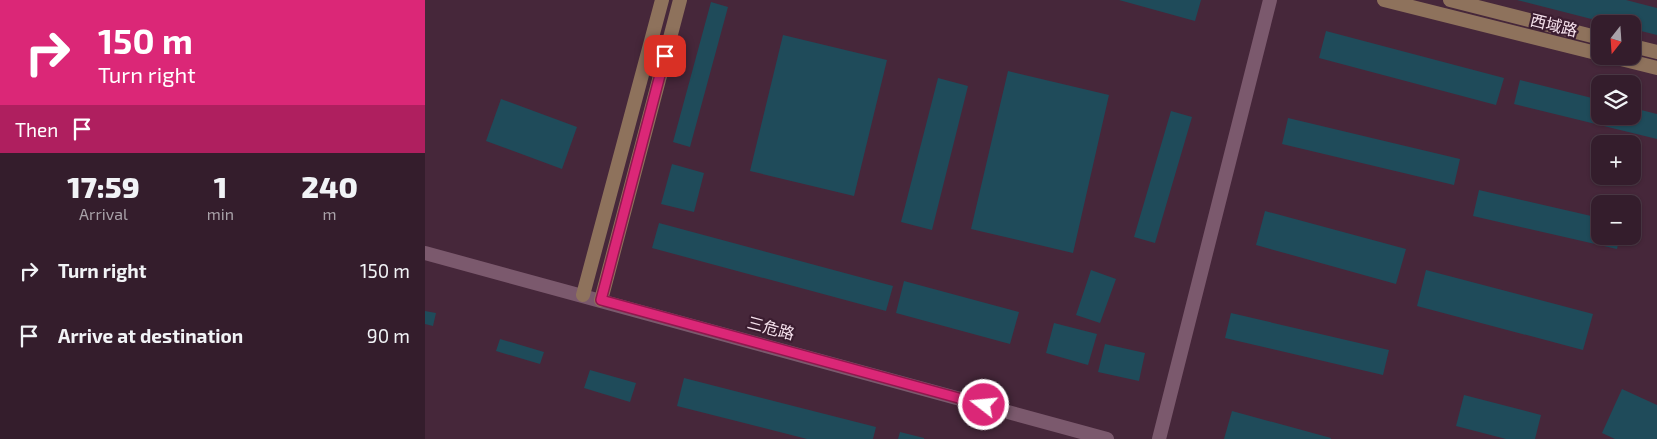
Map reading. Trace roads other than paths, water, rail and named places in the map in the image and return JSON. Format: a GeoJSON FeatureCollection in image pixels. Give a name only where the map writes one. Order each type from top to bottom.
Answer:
{"type":"FeatureCollection","features":[{"type":"Feature","properties":{"kind":"main road"},"geometry":{"type":"LineString","coordinates":[[583,295],[662,0]]}},
{"type":"Feature","properties":{"kind":"main road"},"geometry":{"type":"LineString","coordinates":[[601,300],[681,0]]}},
{"type":"Feature","properties":{"kind":"main road","name":"西域路"},"geometry":{"type":"LineString","coordinates":[[1384,0],[1591,52]]}},
{"type":"Feature","properties":{"kind":"main road","name":"西域路"},"geometry":{"type":"LineString","coordinates":[[1450,0],[1591,36]]}},
{"type":"Feature","properties":{"kind":"main road"},"geometry":{"type":"LineString","coordinates":[[1641,48],[1657,52]]}},
{"type":"Feature","properties":{"kind":"main road"},"geometry":{"type":"LineString","coordinates":[[1641,64],[1657,68]]}},
{"type":"Feature","properties":{"kind":"street"},"geometry":{"type":"LineString","coordinates":[[1159,439],[1270,0]]}},
{"type":"Feature","properties":{"kind":"street","name":"三危路"},"geometry":{"type":"LineString","coordinates":[[425,253],[1107,439]]}}]}
